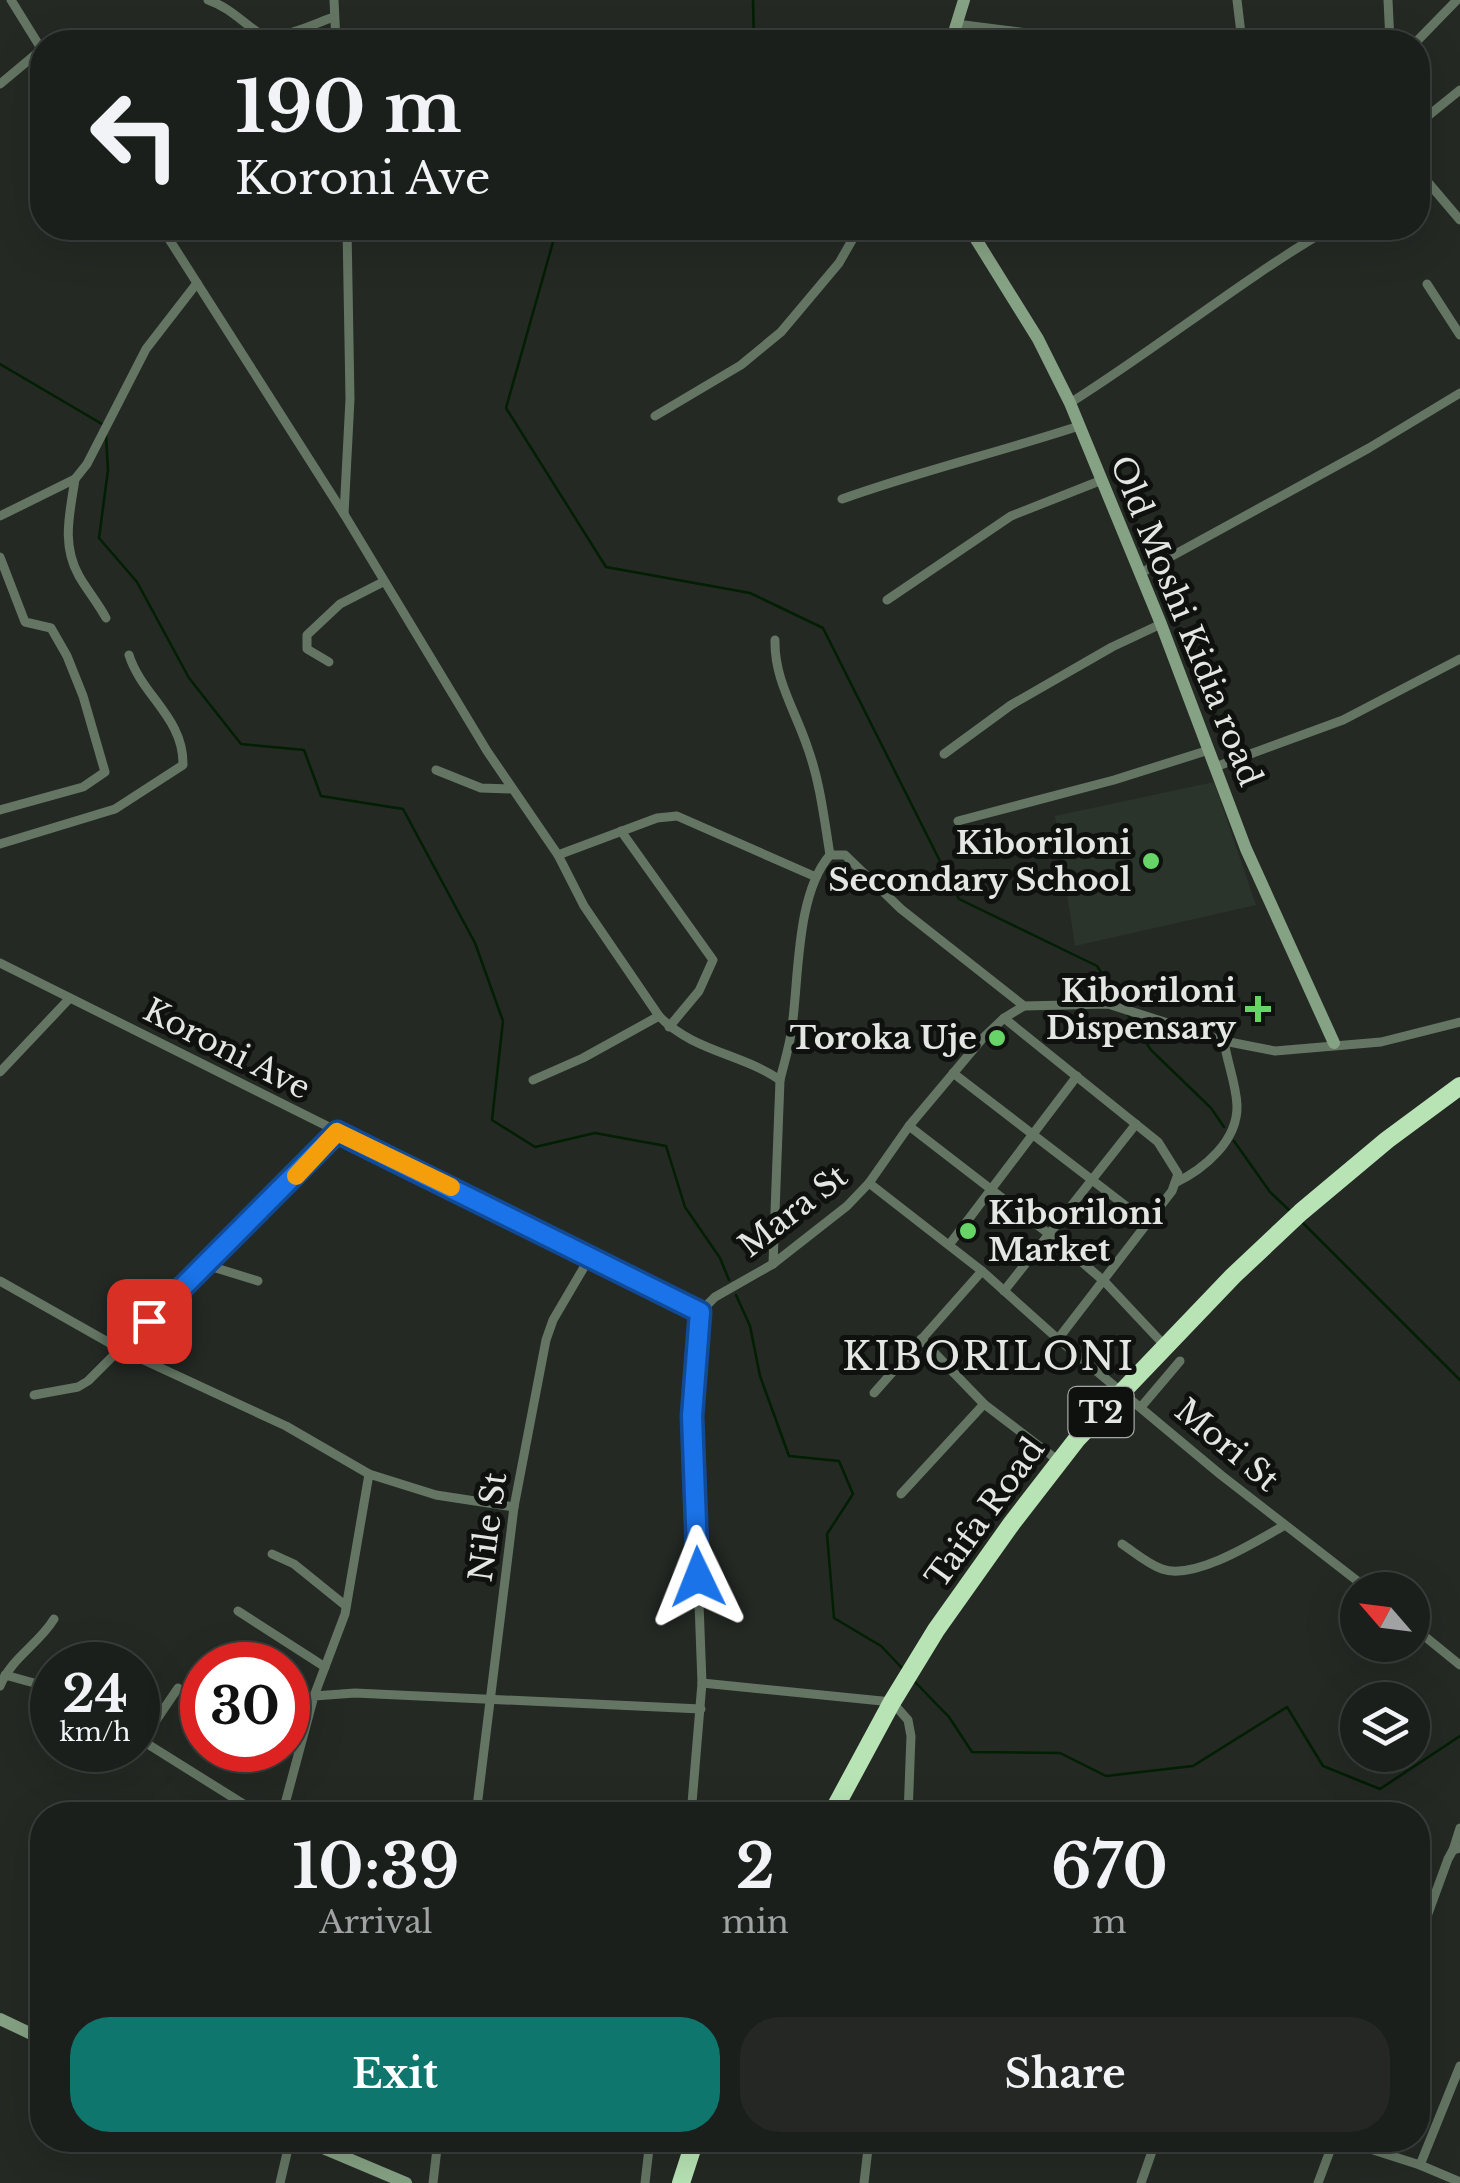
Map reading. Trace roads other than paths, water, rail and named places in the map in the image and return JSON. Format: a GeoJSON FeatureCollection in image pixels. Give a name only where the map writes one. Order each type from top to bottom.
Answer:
{"type":"FeatureCollection","features":[{"type":"Feature","properties":{"kind":"highway","name":"Taifa Road"},"geometry":{"type":"LineString","coordinates":[[837,1802],[936,1630],[1060,1462],[1120,1392],[1301,1212],[1387,1140],[1460,1086]]}},
{"type":"Feature","properties":{"kind":"highway"},"geometry":{"type":"LineString","coordinates":[[681,2183],[691,2152]]}},
{"type":"Feature","properties":{"kind":"street"},"geometry":{"type":"LineString","coordinates":[[12,0],[30,30]]}},
{"type":"Feature","properties":{"kind":"street"},"geometry":{"type":"LineString","coordinates":[[208,0],[222,4],[255,30]]}},
{"type":"Feature","properties":{"kind":"street"},"geometry":{"type":"LineString","coordinates":[[334,0],[335,30]]}},
{"type":"Feature","properties":{"kind":"street"},"geometry":{"type":"LineString","coordinates":[[954,30],[964,0]]}},
{"type":"Feature","properties":{"kind":"street"},"geometry":{"type":"LineString","coordinates":[[1237,0],[1241,30]]}},
{"type":"Feature","properties":{"kind":"street"},"geometry":{"type":"LineString","coordinates":[[1388,0],[1389,30]]}},
{"type":"Feature","properties":{"kind":"street"},"geometry":{"type":"LineString","coordinates":[[1428,30],[1457,0]]}},
{"type":"Feature","properties":{"kind":"street"},"geometry":{"type":"LineString","coordinates":[[290,30],[334,17]]}},
{"type":"Feature","properties":{"kind":"street"},"geometry":{"type":"LineString","coordinates":[[956,24],[1003,30]]}},
{"type":"Feature","properties":{"kind":"street"},"geometry":{"type":"LineString","coordinates":[[0,84],[30,60]]}},
{"type":"Feature","properties":{"kind":"street"},"geometry":{"type":"LineString","coordinates":[[1430,114],[1460,90]]}},
{"type":"Feature","properties":{"kind":"street"},"geometry":{"type":"LineString","coordinates":[[1430,185],[1460,220]]}},
{"type":"Feature","properties":{"kind":"street"},"geometry":{"type":"LineString","coordinates":[[170,240],[512,789],[558,855],[584,906],[659,1016],[669,1027],[711,1050],[780,1080]]}},
{"type":"Feature","properties":{"kind":"street"},"geometry":{"type":"LineString","coordinates":[[344,514],[350,399],[346,240]]}},
{"type":"Feature","properties":{"kind":"street"},"geometry":{"type":"LineString","coordinates":[[656,416],[741,366],[781,332],[839,263],[853,240]]}},
{"type":"Feature","properties":{"kind":"street","name":"Old Moshi Kidia road"},"geometry":{"type":"LineString","coordinates":[[977,240],[1022,311],[1070,403],[1141,573],[1252,864],[1334,1044]]}},
{"type":"Feature","properties":{"kind":"street"},"geometry":{"type":"LineString","coordinates":[[1070,403],[1311,240]]}},
{"type":"Feature","properties":{"kind":"street"},"geometry":{"type":"LineString","coordinates":[[106,618],[70,556],[66,535],[76,479],[146,349],[197,283]]}},
{"type":"Feature","properties":{"kind":"street"},"geometry":{"type":"LineString","coordinates":[[1427,284],[1460,335]]}},
{"type":"Feature","properties":{"kind":"street"},"geometry":{"type":"LineString","coordinates":[[1141,573],[1460,394]]}},
{"type":"Feature","properties":{"kind":"street"},"geometry":{"type":"LineString","coordinates":[[842,499],[919,472],[1079,426]]}},
{"type":"Feature","properties":{"kind":"street"},"geometry":{"type":"LineString","coordinates":[[0,516],[76,479]]}},
{"type":"Feature","properties":{"kind":"street"},"geometry":{"type":"LineString","coordinates":[[887,600],[1011,516],[1102,480]]}},
{"type":"Feature","properties":{"kind":"street"},"geometry":{"type":"LineString","coordinates":[[0,557],[25,622],[51,628],[67,656],[105,772],[82,787],[0,810]]}},
{"type":"Feature","properties":{"kind":"street"},"geometry":{"type":"LineString","coordinates":[[329,662],[307,648],[306,639],[312,629],[340,604],[383,582]]}},
{"type":"Feature","properties":{"kind":"street"},"geometry":{"type":"LineString","coordinates":[[944,754],[1011,705],[1112,647],[1161,624]]}},
{"type":"Feature","properties":{"kind":"street"},"geometry":{"type":"LineString","coordinates":[[773,1264],[780,1080],[792,1033],[804,927],[816,877],[830,855],[819,784],[777,674],[775,640]]}},
{"type":"Feature","properties":{"kind":"street"},"geometry":{"type":"LineString","coordinates":[[0,844],[106,813],[183,765],[180,740],[173,724],[136,676],[129,655]]}},
{"type":"Feature","properties":{"kind":"street"},"geometry":{"type":"LineString","coordinates":[[1215,767],[1343,720],[1460,658]]}},
{"type":"Feature","properties":{"kind":"street"},"geometry":{"type":"LineString","coordinates":[[958,822],[1209,750]]}},
{"type":"Feature","properties":{"kind":"street"},"geometry":{"type":"LineString","coordinates":[[436,770],[480,788],[512,789]]}},
{"type":"Feature","properties":{"kind":"street"},"geometry":{"type":"LineString","coordinates":[[558,855],[657,818],[677,816],[816,877]]}},
{"type":"Feature","properties":{"kind":"street"},"geometry":{"type":"LineString","coordinates":[[620,831],[713,960],[699,990],[669,1027]]}},
{"type":"Feature","properties":{"kind":"street"},"geometry":{"type":"LineString","coordinates":[[830,855],[845,856],[900,909],[1024,1006]]}},
{"type":"Feature","properties":{"kind":"street","name":"Koroni Ave"},"geometry":{"type":"LineString","coordinates":[[0,963],[700,1312]]}},
{"type":"Feature","properties":{"kind":"street"},"geometry":{"type":"LineString","coordinates":[[0,1072],[69,999]]}},
{"type":"Feature","properties":{"kind":"street","name":"Mara St"},"geometry":{"type":"LineString","coordinates":[[700,1312],[716,1297],[773,1264],[846,1206],[870,1183],[909,1126],[953,1073],[1004,1018],[1024,1006],[1108,1004],[1224,1041],[1275,1051],[1381,1042],[1460,1022]]}},
{"type":"Feature","properties":{"kind":"street"},"geometry":{"type":"LineString","coordinates":[[533,1080],[584,1058],[659,1016]]}},
{"type":"Feature","properties":{"kind":"street"},"geometry":{"type":"LineString","coordinates":[[1004,1018],[1158,1142],[1178,1174],[1148,1223],[1058,1339]]}},
{"type":"Feature","properties":{"kind":"street"},"geometry":{"type":"LineString","coordinates":[[1175,1183],[1214,1156],[1236,1119],[1236,1096],[1224,1041]]}},
{"type":"Feature","properties":{"kind":"street"},"geometry":{"type":"LineString","coordinates":[[953,1073],[1148,1223]]}},
{"type":"Feature","properties":{"kind":"street"},"geometry":{"type":"LineString","coordinates":[[949,1245],[1076,1076]]}},
{"type":"Feature","properties":{"kind":"street"},"geometry":{"type":"LineString","coordinates":[[1004,1291],[1136,1124]]}},
{"type":"Feature","properties":{"kind":"street"},"geometry":{"type":"LineString","coordinates":[[909,1126],[1105,1282],[1166,1348]]}},
{"type":"Feature","properties":{"kind":"street"},"geometry":{"type":"LineString","coordinates":[[34,1395],[78,1388],[122,1350],[337,1132]]}},
{"type":"Feature","properties":{"kind":"street","name":"Mori St"},"geometry":{"type":"LineString","coordinates":[[870,1183],[982,1271],[1120,1392],[1346,1572]]}},
{"type":"Feature","properties":{"kind":"street","name":"Nile St"},"geometry":{"type":"LineString","coordinates":[[478,1802],[514,1507],[546,1340],[553,1320],[590,1257]]}},
{"type":"Feature","properties":{"kind":"street"},"geometry":{"type":"LineString","coordinates":[[203,1264],[258,1282]]}},
{"type":"Feature","properties":{"kind":"street"},"geometry":{"type":"LineString","coordinates":[[874,1393],[982,1271]]}},
{"type":"Feature","properties":{"kind":"street"},"geometry":{"type":"LineString","coordinates":[[0,1281],[122,1350],[286,1426],[369,1474],[436,1495],[514,1507]]}},
{"type":"Feature","properties":{"kind":"street"},"geometry":{"type":"LineString","coordinates":[[691,1802],[702,1683],[692,1416],[700,1312]]}},
{"type":"Feature","properties":{"kind":"street"},"geometry":{"type":"LineString","coordinates":[[920,1339],[984,1404],[1060,1462]]}},
{"type":"Feature","properties":{"kind":"street"},"geometry":{"type":"LineString","coordinates":[[1142,1407],[1180,1362]]}},
{"type":"Feature","properties":{"kind":"street"},"geometry":{"type":"LineString","coordinates":[[901,1494],[984,1404]]}},
{"type":"Feature","properties":{"kind":"street"},"geometry":{"type":"LineString","coordinates":[[285,1802],[314,1696],[346,1606],[369,1474]]}},
{"type":"Feature","properties":{"kind":"street"},"geometry":{"type":"LineString","coordinates":[[1122,1544],[1160,1569],[1175,1572],[1229,1554],[1284,1524]]}},
{"type":"Feature","properties":{"kind":"street"},"geometry":{"type":"LineString","coordinates":[[272,1554],[294,1564],[346,1606]]}},
{"type":"Feature","properties":{"kind":"street"},"geometry":{"type":"LineString","coordinates":[[238,1611],[326,1667]]}},
{"type":"Feature","properties":{"kind":"street"},"geometry":{"type":"LineString","coordinates":[[30,1684],[2,1680],[14,1660],[37,1641],[54,1619]]}},
{"type":"Feature","properties":{"kind":"street"},"geometry":{"type":"LineString","coordinates":[[1430,1641],[1458,1664]]}},
{"type":"Feature","properties":{"kind":"street"},"geometry":{"type":"LineString","coordinates":[[702,1683],[892,1702],[908,1720],[911,1736],[908,1802]]}},
{"type":"Feature","properties":{"kind":"street"},"geometry":{"type":"LineString","coordinates":[[160,1712],[178,1688]]}},
{"type":"Feature","properties":{"kind":"street"},"geometry":{"type":"LineString","coordinates":[[314,1696],[355,1693],[701,1709]]}},
{"type":"Feature","properties":{"kind":"street"},"geometry":{"type":"LineString","coordinates":[[160,1752],[240,1802]]}},
{"type":"Feature","properties":{"kind":"street"},"geometry":{"type":"LineString","coordinates":[[1430,1909],[1456,1849],[1460,1828]]}},
{"type":"Feature","properties":{"kind":"street"},"geometry":{"type":"LineString","coordinates":[[0,2019],[30,2033]]}},
{"type":"Feature","properties":{"kind":"street"},"geometry":{"type":"LineString","coordinates":[[1430,2140],[1460,2066]]}},
{"type":"Feature","properties":{"kind":"street"},"geometry":{"type":"LineString","coordinates":[[280,2183],[287,2152]]}},
{"type":"Feature","properties":{"kind":"street"},"geometry":{"type":"LineString","coordinates":[[332,2152],[406,2183]]}},
{"type":"Feature","properties":{"kind":"street"},"geometry":{"type":"LineString","coordinates":[[433,2183],[437,2152]]}},
{"type":"Feature","properties":{"kind":"street"},"geometry":{"type":"LineString","coordinates":[[644,2183],[648,2152]]}},
{"type":"Feature","properties":{"kind":"street"},"geometry":{"type":"LineString","coordinates":[[864,2183],[868,2152]]}},
{"type":"Feature","properties":{"kind":"street"},"geometry":{"type":"LineString","coordinates":[[1141,2183],[1152,2152]]}},
{"type":"Feature","properties":{"kind":"street"},"geometry":{"type":"LineString","coordinates":[[1318,2183],[1330,2152]]}},
{"type":"Feature","properties":{"kind":"street"},"geometry":{"type":"LineString","coordinates":[[1379,2152],[1460,2182]]}},
{"type":"Feature","properties":{"kind":"street"},"geometry":{"type":"LineString","coordinates":[[1420,2165],[1425,2152]]}},
{"type":"Feature","properties":{"kind":"waterway"},"geometry":{"type":"LineString","coordinates":[[753,0],[754,30]]}},
{"type":"Feature","properties":{"kind":"waterway"},"geometry":{"type":"LineString","coordinates":[[554,240],[506,408],[606,567],[750,593],[823,628],[959,899],[1097,966],[1121,1004]]}},
{"type":"Feature","properties":{"kind":"waterway"},"geometry":{"type":"LineString","coordinates":[[0,364],[102,424]]}},
{"type":"Feature","properties":{"kind":"waterway"},"geometry":{"type":"LineString","coordinates":[[106,435],[108,470],[99,538],[137,582],[189,678],[241,744],[304,750],[321,796],[403,809],[475,943],[503,1021],[492,1120],[535,1147],[595,1133],[666,1146],[685,1207],[720,1258],[729,1280]]}},
{"type":"Feature","properties":{"kind":"waterway"},"geometry":{"type":"LineString","coordinates":[[1128,1015],[1151,1050],[1211,1108],[1224,1127]]}},
{"type":"Feature","properties":{"kind":"waterway"},"geometry":{"type":"LineString","coordinates":[[1234,1141],[1270,1192],[1289,1210]]}},
{"type":"Feature","properties":{"kind":"waterway"},"geometry":{"type":"LineString","coordinates":[[1303,1223],[1460,1380]]}},
{"type":"Feature","properties":{"kind":"waterway"},"geometry":{"type":"LineString","coordinates":[[736,1295],[750,1326],[760,1376],[789,1456],[839,1461],[853,1494],[827,1534],[834,1618],[881,1646],[902,1668]]}},
{"type":"Feature","properties":{"kind":"waterway"},"geometry":{"type":"LineString","coordinates":[[915,1682],[949,1717],[972,1752],[1060,1753],[1106,1776],[1193,1766],[1287,1707],[1323,1766],[1380,1789],[1460,1736]]}},
{"type":"Feature","properties":{"kind":"place","name":"Kiboriloni Secondary School"},"geometry":{"type":"Point","coordinates":[1151,861]}},
{"type":"Feature","properties":{"kind":"place","name":"Kiboriloni Dispensary"},"geometry":{"type":"Point","coordinates":[1258,1009]}},
{"type":"Feature","properties":{"kind":"place","name":"Toroka Uje"},"geometry":{"type":"Point","coordinates":[997,1038]}},
{"type":"Feature","properties":{"kind":"place","name":"Kiboriloni Market"},"geometry":{"type":"Point","coordinates":[968,1231]}},
{"type":"Feature","properties":{"kind":"district","name":"KIBORILONI"},"geometry":{"type":"Point","coordinates":[989,1356]}}]}
